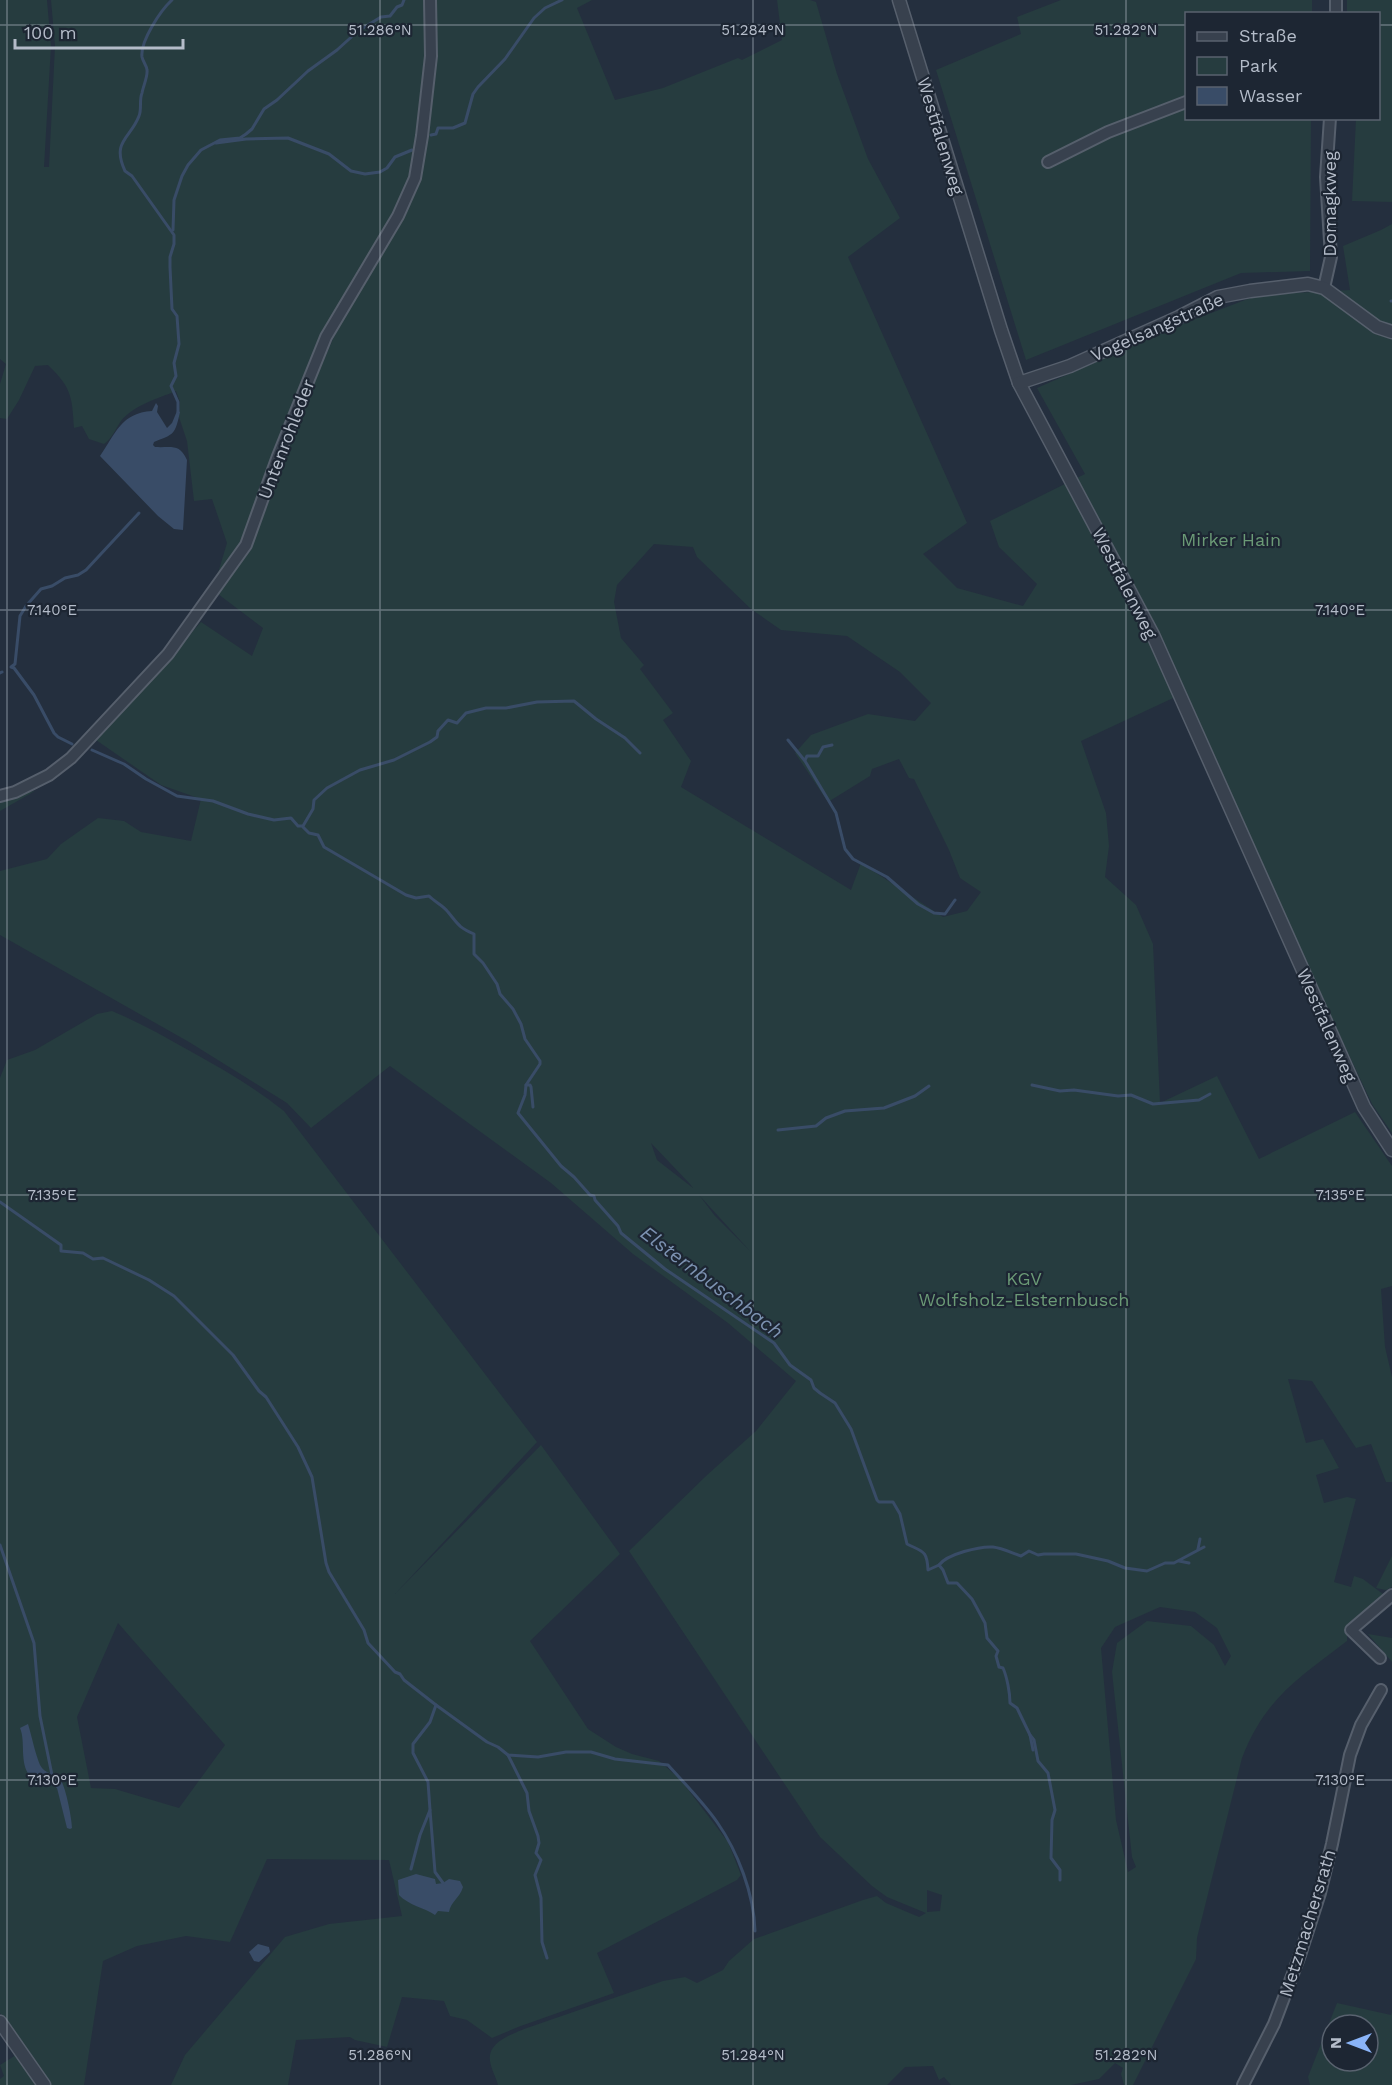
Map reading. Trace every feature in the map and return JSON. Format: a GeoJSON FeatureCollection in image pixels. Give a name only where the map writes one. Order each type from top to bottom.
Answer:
{"type":"FeatureCollection","features":[{"type":"Feature","properties":{"kind":"street","name":"Untenrohleder"},"geometry":{"type":"LineString","coordinates":[[0,796],[15,792],[49,775],[71,758],[168,654],[246,545],[278,456],[326,337],[398,216],[415,178],[431,56],[430,0]]}},
{"type":"Feature","properties":{"kind":"street","name":"Westfalenweg"},"geometry":{"type":"LineString","coordinates":[[899,0],[1019,383],[1153,635],[1364,1107],[1392,1150]]}},
{"type":"Feature","properties":{"kind":"street"},"geometry":{"type":"LineString","coordinates":[[1048,162],[1108,132],[1185,102]]}},
{"type":"Feature","properties":{"kind":"street","name":"Domagkweg"},"geometry":{"type":"LineString","coordinates":[[1324,288],[1331,257],[1326,177],[1330,120]]}},
{"type":"Feature","properties":{"kind":"street","name":"Vogelsangstraße"},"geometry":{"type":"LineString","coordinates":[[1019,383],[1070,366],[1218,297],[1308,284],[1324,288]]}},
{"type":"Feature","properties":{"kind":"street"},"geometry":{"type":"LineString","coordinates":[[1324,288],[1377,327],[1392,332]]}},
{"type":"Feature","properties":{"kind":"street"},"geometry":{"type":"LineString","coordinates":[[1380,1658],[1351,1630],[1392,1595]]}},
{"type":"Feature","properties":{"kind":"street","name":"Metzmachersrath"},"geometry":{"type":"LineString","coordinates":[[1243,2085],[1274,2024],[1300,1955],[1320,1893],[1350,1755],[1380,1690]]}},
{"type":"Feature","properties":{"kind":"street"},"geometry":{"type":"LineString","coordinates":[[0,2022],[44,2085]]}},
{"type":"Feature","properties":{"kind":"green space"},"geometry":{"type":"Polygon","coordinates":[[[0,0],[47,0],[51,46],[44,167],[49,167],[55,46],[51,0],[592,0],[577,8],[615,100],[663,88],[738,58],[742,60],[782,40],[777,0],[816,2],[837,74],[868,159],[900,218],[848,257],[967,523],[923,554],[957,588],[1023,606],[1037,584],[999,547],[990,521],[1085,474],[1037,388],[1180,325],[1258,295],[1350,290],[1343,246],[1392,224],[1392,1133],[1372,1104],[1309,970],[1186,692],[1081,741],[1106,813],[1109,846],[1105,877],[1136,905],[1153,944],[1160,1103],[1217,1076],[1259,1159],[1355,1112],[1392,1166],[1392,1286],[1381,1289],[1385,1347],[1392,1377],[1392,1482],[1386,1482],[1371,1444],[1356,1448],[1312,1381],[1288,1379],[1306,1443],[1323,1439],[1339,1468],[1316,1475],[1324,1503],[1347,1497],[1356,1499],[1334,1582],[1351,1587],[1354,1576],[1363,1579],[1383,1594],[1347,1628],[1347,1641],[1299,1678],[1273,1704],[1251,1737],[1242,1758],[1197,1938],[1196,1959],[1133,2085],[1124,2085],[1121,2074],[1123,2068],[1115,2063],[1099,2079],[1071,2085],[951,2085],[944,2077],[939,2080],[933,2066],[905,2067],[887,2085],[498,2085],[490,2061],[492,2049],[501,2040],[524,2029],[663,1981],[685,1977],[697,1983],[723,1970],[729,1961],[754,1939],[863,1900],[877,1896],[886,1903],[919,1917],[926,1913],[887,1897],[872,1886],[820,1837],[629,1551],[756,1431],[796,1381],[728,1323],[633,1254],[551,1183],[390,1066],[311,1128],[287,1103],[189,1042],[0,935],[0,871],[47,859],[61,844],[98,818],[124,821],[141,832],[191,841],[201,799],[161,785],[96,740],[201,622],[252,656],[263,628],[218,594],[251,549],[310,392],[336,332],[403,215],[394,215],[324,330],[262,482],[241,543],[218,573],[227,543],[212,499],[194,501],[187,441],[179,417],[180,402],[176,391],[146,403],[126,415],[104,444],[89,439],[82,426],[74,428],[69,394],[62,380],[48,365],[35,366],[7,419],[0,418],[0,384],[6,364],[0,359],[0,0]],[[654,544],[617,585],[614,602],[621,638],[644,665],[640,669],[673,713],[663,720],[691,761],[681,787],[851,890],[861,863],[943,917],[967,911],[981,892],[960,878],[949,850],[914,779],[909,778],[899,759],[872,769],[870,776],[828,802],[795,753],[811,735],[868,714],[915,721],[931,703],[900,672],[847,636],[781,630],[751,609],[697,557],[693,547],[654,544]],[[651,1143],[657,1160],[693,1188],[651,1143]],[[699,1195],[715,1216],[750,1251],[699,1195]],[[1160,1607],[1115,1627],[1101,1648],[1116,1820],[1128,1872],[1136,1867],[1132,1857],[1112,1672],[1117,1643],[1147,1621],[1191,1626],[1214,1645],[1225,1666],[1231,1656],[1217,1628],[1195,1612],[1160,1607]],[[927,1890],[927,1912],[940,1911],[942,1895],[927,1890]]]}},
{"type":"Feature","properties":{"kind":"green space"},"geometry":{"type":"Polygon","coordinates":[[[1061,0],[1312,0],[1312,12],[1185,12],[1185,120],[1311,120],[1310,271],[1241,273],[1026,360],[936,70],[1021,34],[1017,17],[1061,0]]]}},
{"type":"Feature","properties":{"kind":"green space"},"geometry":{"type":"Polygon","coordinates":[[[1347,0],[1392,0],[1392,202],[1352,201],[1356,120],[1380,120],[1380,12],[1347,12],[1347,0]]]}},
{"type":"Feature","properties":{"kind":"green space"},"geometry":{"type":"Polygon","coordinates":[[[35,791],[0,811],[0,797],[35,791]]]}},
{"type":"Feature","properties":{"kind":"green space"},"geometry":{"type":"Polygon","coordinates":[[[112,1011],[152,1030],[238,1079],[284,1111],[537,1442],[395,1594],[541,1445],[620,1554],[530,1641],[588,1729],[616,1747],[659,1761],[680,1779],[728,1842],[741,1875],[737,1880],[597,1953],[614,1993],[492,2038],[467,2020],[450,2016],[444,2001],[402,1997],[387,2047],[350,2037],[296,2040],[288,2085],[171,2085],[185,2055],[285,1937],[329,1924],[402,1916],[389,1860],[267,1859],[230,1942],[186,1936],[137,1946],[103,1961],[84,2085],[50,2085],[0,2013],[0,1078],[7,1060],[35,1050],[97,1014],[112,1011]],[[118,1623],[77,1717],[91,1788],[115,1789],[179,1808],[225,1745],[118,1623]]]}},
{"type":"Feature","properties":{"kind":"green space"},"geometry":{"type":"Polygon","coordinates":[[[1392,1556],[1392,1587],[1386,1590],[1376,1588],[1392,1556]]]}},
{"type":"Feature","properties":{"kind":"green space"},"geometry":{"type":"Polygon","coordinates":[[[1368,1634],[1392,1638],[1392,1662],[1368,1634]]]}},
{"type":"Feature","properties":{"kind":"green space"},"geometry":{"type":"Polygon","coordinates":[[[1337,2003],[1391,2015],[1392,2012],[1392,2085],[1310,2085],[1308,2077],[1320,2046],[1320,2073],[1380,2073],[1380,2013],[1333,2013],[1337,2003]]]}},
{"type":"Feature","properties":{"kind":"green space"},"geometry":{"type":"Polygon","coordinates":[[[16,2055],[36,2085],[0,2085],[0,2079],[4,2076],[0,2065],[16,2055]]]}},
{"type":"Feature","properties":{"kind":"water"},"geometry":{"type":"Polygon","coordinates":[[[156,403],[157,412],[167,428],[177,411],[180,412],[173,433],[154,442],[153,445],[178,449],[187,460],[183,530],[174,529],[158,516],[100,456],[115,432],[126,420],[152,411],[156,403]]]}},
{"type":"Feature","properties":{"kind":"water"},"geometry":{"type":"Polygon","coordinates":[[[28,1724],[40,1765],[44,1770],[59,1778],[64,1786],[71,1817],[72,1828],[70,1829],[67,1828],[57,1788],[36,1780],[27,1771],[20,1728],[28,1724]]]}},
{"type":"Feature","properties":{"kind":"water"},"geometry":{"type":"Polygon","coordinates":[[[416,1874],[435,1879],[436,1884],[449,1879],[460,1881],[463,1887],[449,1912],[438,1911],[435,1915],[399,1895],[398,1880],[416,1874]]]}},
{"type":"Feature","properties":{"kind":"water"},"geometry":{"type":"Polygon","coordinates":[[[258,1944],[269,1947],[270,1952],[259,1962],[254,1961],[249,1952],[258,1944]]]}},
{"type":"Feature","properties":{"kind":"waterway"},"geometry":{"type":"LineString","coordinates":[[172,0],[157,18],[144,43],[142,57],[147,72],[141,96],[140,113],[124,140],[120,153],[125,171],[132,176],[174,235],[170,267],[172,309],[177,316],[179,344],[174,363],[176,376],[171,386],[178,402],[178,412]]}},
{"type":"Feature","properties":{"kind":"waterway"},"geometry":{"type":"LineString","coordinates":[[173,230],[174,200],[182,176],[201,150],[220,140],[240,138],[246,134],[252,129],[264,109],[308,71],[358,31],[381,17],[390,16],[404,0]]}},
{"type":"Feature","properties":{"kind":"waterway"},"geometry":{"type":"LineString","coordinates":[[431,135],[436,134],[438,128],[453,128],[465,123],[473,94],[478,87],[505,59],[534,18],[545,8],[562,0]]}},
{"type":"Feature","properties":{"kind":"waterway"},"geometry":{"type":"LineString","coordinates":[[216,143],[246,139],[288,138],[329,154],[351,171],[365,174],[380,172],[387,168],[395,157],[412,150]]}},
{"type":"Feature","properties":{"kind":"waterway"},"geometry":{"type":"LineString","coordinates":[[72,744],[54,733],[34,695],[11,667],[15,664],[20,616],[41,589],[86,570],[139,513]]}},
{"type":"Feature","properties":{"kind":"waterway"},"geometry":{"type":"LineString","coordinates":[[303,826],[313,809],[314,800],[327,788],[360,770],[394,760],[430,742],[437,737],[438,731],[448,720],[457,723],[466,713],[486,708],[506,708],[537,702],[574,701],[625,738],[640,753]]}},
{"type":"Feature","properties":{"kind":"waterway"},"geometry":{"type":"LineString","coordinates":[[788,740],[805,761],[836,813],[845,849],[853,859],[887,877],[918,904],[934,913],[945,914],[955,900]]}},
{"type":"Feature","properties":{"kind":"waterway"},"geometry":{"type":"LineString","coordinates":[[805,760],[807,756],[818,756],[823,747],[832,745]]}},
{"type":"Feature","properties":{"kind":"waterway","name":"Elsternbuschbach"},"geometry":{"type":"LineString","coordinates":[[92,750],[124,764],[177,796],[213,801],[248,814],[274,820],[291,818],[309,833],[318,835],[324,847],[406,895],[416,898],[429,896],[444,908],[461,927],[474,934],[474,954],[483,963],[497,984],[500,994],[513,1009],[521,1024],[525,1039],[540,1061],[526,1085],[518,1113],[561,1166],[590,1195],[594,1196],[621,1233],[665,1269],[774,1343],[790,1365],[811,1380],[814,1388],[835,1403],[851,1429],[877,1500],[893,1502],[900,1514],[907,1544],[923,1552],[927,1559],[928,1570],[939,1565],[948,1583],[957,1583],[972,1599],[985,1623],[987,1638],[998,1651],[996,1656],[999,1667],[1003,1668],[1006,1676],[1010,1703],[1017,1708],[1034,1740],[1038,1761],[1048,1773],[1055,1810],[1052,1820],[1051,1858],[1060,1870],[1060,1880]]}},
{"type":"Feature","properties":{"kind":"waterway"},"geometry":{"type":"LineString","coordinates":[[526,1085],[531,1087],[533,1107]]}},
{"type":"Feature","properties":{"kind":"waterway"},"geometry":{"type":"LineString","coordinates":[[1032,1085],[1060,1091],[1131,1095],[1153,1104],[1199,1100],[1210,1094]]}},
{"type":"Feature","properties":{"kind":"waterway"},"geometry":{"type":"LineString","coordinates":[[778,1130],[816,1126],[826,1118],[845,1111],[884,1108],[915,1096],[929,1086]]}},
{"type":"Feature","properties":{"kind":"waterway"},"geometry":{"type":"LineString","coordinates":[[0,1202],[61,1245],[61,1251],[83,1253],[93,1259],[103,1258],[149,1280],[174,1296],[233,1355],[266,1397],[298,1447],[312,1477],[329,1572],[364,1630],[368,1643],[395,1672],[436,1705],[508,1755],[538,1757],[566,1752],[591,1752],[615,1759],[668,1765],[712,1815],[732,1846],[748,1888],[755,1931]]}},
{"type":"Feature","properties":{"kind":"waterway"},"geometry":{"type":"LineString","coordinates":[[1198,1549],[1200,1539]]}},
{"type":"Feature","properties":{"kind":"waterway"},"geometry":{"type":"LineString","coordinates":[[0,1545],[34,1643],[40,1716],[52,1775]]}},
{"type":"Feature","properties":{"kind":"waterway"},"geometry":{"type":"LineString","coordinates":[[939,1565],[949,1557],[980,1548],[993,1547],[1021,1556],[1029,1551],[1038,1555],[1076,1554],[1108,1561],[1125,1568],[1147,1571],[1165,1563],[1174,1563],[1204,1547]]}},
{"type":"Feature","properties":{"kind":"waterway"},"geometry":{"type":"LineString","coordinates":[[1179,1561],[1189,1563]]}},
{"type":"Feature","properties":{"kind":"waterway"},"geometry":{"type":"LineString","coordinates":[[411,1869],[420,1835],[430,1810],[428,1782],[413,1753],[413,1744],[430,1722],[436,1705]]}},
{"type":"Feature","properties":{"kind":"waterway","name":"Elsternbuschbach"},"geometry":{"type":"LineString","coordinates":[[1030,1735],[1033,1750]]}},
{"type":"Feature","properties":{"kind":"waterway"},"geometry":{"type":"LineString","coordinates":[[508,1755],[527,1793],[529,1811],[538,1836],[539,1843],[536,1853],[541,1860],[535,1875],[541,1898],[542,1942],[547,1958]]}},
{"type":"Feature","properties":{"kind":"waterway"},"geometry":{"type":"LineString","coordinates":[[430,1810],[435,1872],[443,1883]]}},
{"type":"Feature","properties":{"kind":"park label","name":"Mirker Hain"},"geometry":{"type":"Point","coordinates":[1231,539]}},
{"type":"Feature","properties":{"kind":"park label","name":"KGV Wolfsholz-Elsternbusch"},"geometry":{"type":"Point","coordinates":[1024,1288]}}]}
